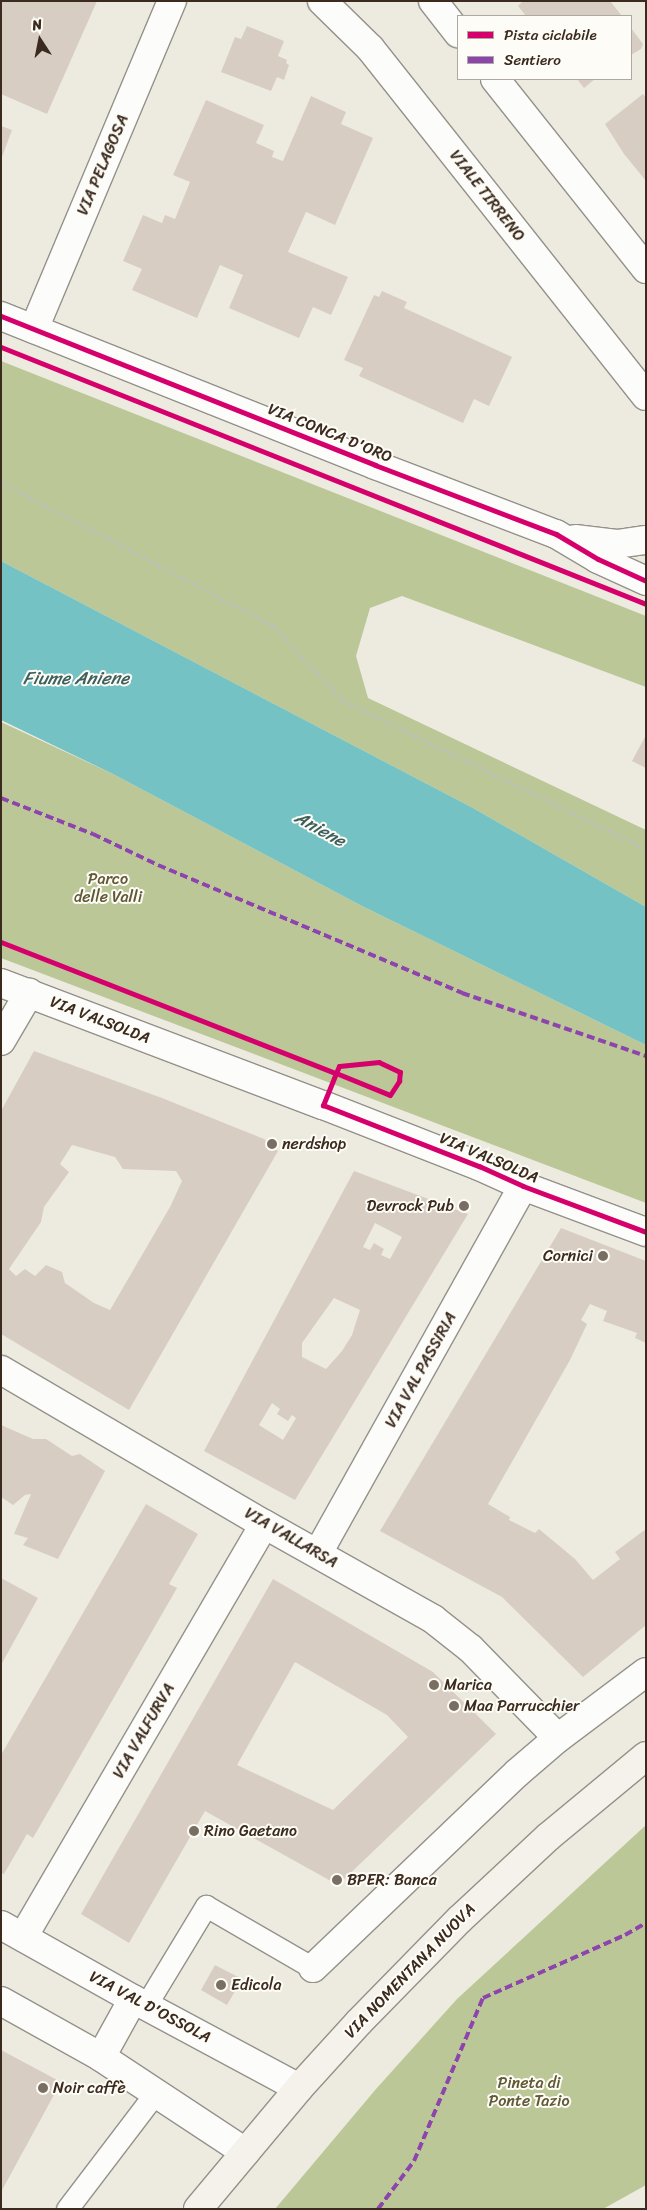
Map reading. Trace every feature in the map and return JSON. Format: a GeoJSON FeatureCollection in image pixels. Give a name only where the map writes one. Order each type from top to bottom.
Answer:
{"type":"FeatureCollection","features":[{"type":"Feature","properties":{"kind":"main road","name":"VIA NOMENTANA NUOVA"},"geometry":{"type":"LineString","coordinates":[[198,2209],[299,2088],[364,2017],[460,1919],[548,1837],[646,1756]]}},
{"type":"Feature","properties":{"kind":"street","name":"VIA PELAGOSA"},"geometry":{"type":"LineString","coordinates":[[34,329],[172,1]]}},
{"type":"Feature","properties":{"kind":"street","name":"VIALE TIRRENO"},"geometry":{"type":"LineString","coordinates":[[322,1],[370,48],[646,396]]}},
{"type":"Feature","properties":{"kind":"street"},"geometry":{"type":"LineString","coordinates":[[433,1],[457,32]]}},
{"type":"Feature","properties":{"kind":"street"},"geometry":{"type":"LineString","coordinates":[[496,80],[646,269]]}},
{"type":"Feature","properties":{"kind":"street","name":"VIA CONCA D'ORO"},"geometry":{"type":"LineString","coordinates":[[1,316],[556,534],[598,559],[646,581]]}},
{"type":"Feature","properties":{"kind":"street"},"geometry":{"type":"LineString","coordinates":[[556,534],[586,541],[617,544],[646,540]]}},
{"type":"Feature","properties":{"kind":"street","name":"VIA VALSOLDA"},"geometry":{"type":"LineString","coordinates":[[1,983],[323,1105],[479,1166],[523,1186],[646,1232]]}},
{"type":"Feature","properties":{"kind":"street"},"geometry":{"type":"LineString","coordinates":[[1,1041],[28,993]]}},
{"type":"Feature","properties":{"kind":"street","name":"VIA VAL PASSIRIA"},"geometry":{"type":"LineString","coordinates":[[318,1554],[523,1186]]}},
{"type":"Feature","properties":{"kind":"street","name":"VIA VALLARSA"},"geometry":{"type":"LineString","coordinates":[[1,1370],[264,1524],[433,1619],[452,1633],[514,1692],[558,1738]]}},
{"type":"Feature","properties":{"kind":"street","name":"VIA VALFURVA"},"geometry":{"type":"LineString","coordinates":[[12,1931],[264,1524]]}},
{"type":"Feature","properties":{"kind":"street"},"geometry":{"type":"LineString","coordinates":[[314,1968],[482,1804],[558,1738],[646,1672]]}},
{"type":"Feature","properties":{"kind":"street","name":"VIA VAL D'OSSOLA"},"geometry":{"type":"LineString","coordinates":[[12,1931],[299,2088]]}},
{"type":"Feature","properties":{"kind":"street"},"geometry":{"type":"LineString","coordinates":[[1,2001],[102,2057],[245,2152]]}},
{"type":"Feature","properties":{"kind":"street"},"geometry":{"type":"LineString","coordinates":[[102,2057],[140,2002]]}},
{"type":"Feature","properties":{"kind":"lane"},"geometry":{"type":"LineString","coordinates":[[140,2002],[206,1906],[314,1968]]}},
{"type":"Feature","properties":{"kind":"lane"},"geometry":{"type":"LineString","coordinates":[[67,2209],[156,2092]]}},
{"type":"Feature","properties":{"kind":"path"},"geometry":{"type":"LineString","coordinates":[[1,482],[274,626],[342,700],[646,849]]}},
{"type":"Feature","properties":{"kind":"green space"},"geometry":{"type":"Polygon","coordinates":[[[1,361],[646,616],[646,687],[402,596],[370,608],[356,656],[368,698],[646,830],[646,907],[473,808],[1,561],[1,361]]]}},
{"type":"Feature","properties":{"kind":"green space","name":"Parco delle Valli"},"geometry":{"type":"Polygon","coordinates":[[[1,722],[113,774],[362,906],[646,1045],[646,1203],[1,958],[1,722]]]}},
{"type":"Feature","properties":{"kind":"green space","name":"Pineta di Ponte Tazio"},"geometry":{"type":"Polygon","coordinates":[[[646,1825],[646,2185],[603,2209],[275,2209],[376,2089],[457,1999],[646,1825]]]}},
{"type":"Feature","properties":{"kind":"water","name":"Fiume Aniene"},"geometry":{"type":"Polygon","coordinates":[[[1,561],[473,808],[646,907],[646,1045],[362,906],[113,774],[1,720],[1,561]]]}},
{"type":"Feature","properties":{"kind":"building"},"geometry":{"type":"Polygon","coordinates":[[[1,1],[97,1],[47,114],[1,94],[1,1]]]}},
{"type":"Feature","properties":{"kind":"building"},"geometry":{"type":"Polygon","coordinates":[[[523,1],[610,1],[621,15],[525,15],[518,6],[523,1]]]}},
{"type":"Feature","properties":{"kind":"building"},"geometry":{"type":"Polygon","coordinates":[[[247,26],[284,41],[278,56],[287,60],[286,63],[289,65],[284,80],[277,77],[271,91],[221,72],[235,37],[241,39],[247,26]]]}},
{"type":"Feature","properties":{"kind":"building"},"geometry":{"type":"Polygon","coordinates":[[[632,29],[643,44],[641,49],[632,54],[632,29]]]}},
{"type":"Feature","properties":{"kind":"building"},"geometry":{"type":"Polygon","coordinates":[[[578,80],[594,80],[584,88],[578,80]]]}},
{"type":"Feature","properties":{"kind":"building"},"geometry":{"type":"Polygon","coordinates":[[[643,94],[646,98],[646,181],[624,154],[605,124],[643,94]]]}},
{"type":"Feature","properties":{"kind":"building"},"geometry":{"type":"Polygon","coordinates":[[[311,96],[346,112],[341,124],[373,138],[335,225],[306,212],[288,252],[348,277],[331,315],[313,307],[299,338],[229,308],[243,275],[220,265],[197,318],[132,290],[142,269],[123,261],[143,215],[162,223],[165,215],[175,219],[190,182],[173,175],[206,100],[264,125],[256,143],[274,151],[272,157],[283,161],[311,96]]]}},
{"type":"Feature","properties":{"kind":"building"},"geometry":{"type":"Polygon","coordinates":[[[1,126],[12,130],[2,157],[1,157],[1,126]]]}},
{"type":"Feature","properties":{"kind":"building"},"geometry":{"type":"Polygon","coordinates":[[[382,291],[407,302],[404,308],[512,357],[489,406],[474,399],[463,423],[359,376],[363,368],[344,360],[374,295],[379,297],[382,291]]]}},
{"type":"Feature","properties":{"kind":"building"},"geometry":{"type":"Polygon","coordinates":[[[646,735],[646,768],[632,761],[646,735]]]}},
{"type":"Feature","properties":{"kind":"building"},"geometry":{"type":"Polygon","coordinates":[[[34,1051],[162,1098],[264,1139],[278,1151],[129,1410],[1,1334],[1,1111],[34,1051]],[[72,1145],[60,1164],[69,1172],[44,1207],[41,1222],[9,1269],[16,1276],[25,1269],[35,1276],[46,1265],[62,1272],[65,1283],[94,1303],[110,1310],[170,1207],[182,1181],[176,1171],[123,1169],[115,1157],[72,1145]]]}},
{"type":"Feature","properties":{"kind":"building"},"geometry":{"type":"Polygon","coordinates":[[[354,1171],[468,1214],[295,1500],[204,1451],[354,1171]],[[375,1223],[363,1247],[370,1250],[374,1243],[384,1249],[381,1255],[390,1259],[402,1237],[375,1223]],[[334,1298],[302,1343],[302,1357],[326,1369],[342,1351],[352,1335],[360,1310],[334,1298]],[[272,1403],[259,1425],[283,1440],[296,1418],[292,1415],[288,1421],[277,1414],[280,1409],[272,1403]]]}},
{"type":"Feature","properties":{"kind":"building"},"geometry":{"type":"Polygon","coordinates":[[[561,1228],[646,1261],[646,1343],[635,1338],[637,1333],[603,1321],[607,1311],[590,1304],[581,1320],[587,1324],[570,1360],[488,1504],[510,1517],[509,1520],[535,1533],[539,1529],[575,1559],[593,1580],[620,1559],[615,1552],[646,1529],[646,1625],[583,1677],[502,1597],[380,1531],[561,1228]]]}},
{"type":"Feature","properties":{"kind":"building"},"geometry":{"type":"Polygon","coordinates":[[[1,1425],[33,1439],[46,1439],[72,1456],[80,1454],[105,1471],[58,1559],[23,1545],[28,1538],[14,1534],[31,1494],[25,1495],[13,1505],[1,1497],[1,1425]]]}},
{"type":"Feature","properties":{"kind":"building"},"geometry":{"type":"Polygon","coordinates":[[[146,1504],[198,1534],[169,1584],[177,1588],[33,1838],[27,1834],[4,1874],[1,1873],[1,1755],[146,1504]]]}},
{"type":"Feature","properties":{"kind":"building"},"geometry":{"type":"Polygon","coordinates":[[[1,1578],[38,1598],[1,1665],[1,1578]]]}},
{"type":"Feature","properties":{"kind":"building"},"geometry":{"type":"Polygon","coordinates":[[[273,1579],[433,1672],[496,1734],[338,1885],[205,1811],[129,1943],[81,1914],[273,1579]],[[295,1662],[237,1765],[333,1810],[408,1737],[387,1715],[295,1662]]]}},
{"type":"Feature","properties":{"kind":"building","name":"Edicola"},"geometry":{"type":"Polygon","coordinates":[[[215,1965],[242,1979],[227,2005],[201,1990],[215,1965]]]}},
{"type":"Feature","properties":{"kind":"building"},"geometry":{"type":"Polygon","coordinates":[[[1,2050],[61,2082],[1,2192],[1,2050]]]}},
{"type":"Feature","properties":{"kind":"marked path"},"geometry":{"type":"LineString","coordinates":[[1,798],[93,834],[158,865],[462,993],[646,1056]]}},
{"type":"Feature","properties":{"kind":"marked path"},"geometry":{"type":"LineString","coordinates":[[378,2209],[414,2161],[483,1998],[625,1935],[646,1923]]}},
{"type":"Feature","properties":{"kind":"cycle path"},"geometry":{"type":"LineString","coordinates":[[1,316],[375,465],[556,534],[598,559],[646,581]]}},
{"type":"Feature","properties":{"kind":"cycle path"},"geometry":{"type":"LineString","coordinates":[[1,347],[646,604]]}},
{"type":"Feature","properties":{"kind":"cycle path"},"geometry":{"type":"LineString","coordinates":[[1,942],[336,1073],[390,1095],[399,1081],[400,1072],[379,1062],[339,1066],[336,1073],[323,1105],[479,1166],[523,1186],[646,1232]]}},
{"type":"Feature","properties":{"kind":"place","name":"nerdshop"},"geometry":{"type":"Point","coordinates":[272,1144]}},
{"type":"Feature","properties":{"kind":"place","name":"Devrock Pub"},"geometry":{"type":"Point","coordinates":[464,1206]}},
{"type":"Feature","properties":{"kind":"place","name":"Cornici"},"geometry":{"type":"Point","coordinates":[603,1256]}},
{"type":"Feature","properties":{"kind":"place","name":"Marica"},"geometry":{"type":"Point","coordinates":[434,1685]}},
{"type":"Feature","properties":{"kind":"place","name":"Maa Parrucchier"},"geometry":{"type":"Point","coordinates":[454,1706]}},
{"type":"Feature","properties":{"kind":"place","name":"Rino Gaetano"},"geometry":{"type":"Point","coordinates":[194,1831]}},
{"type":"Feature","properties":{"kind":"place","name":"BPER: Banca"},"geometry":{"type":"Point","coordinates":[337,1880]}},
{"type":"Feature","properties":{"kind":"place","name":"Edicola"},"geometry":{"type":"Point","coordinates":[221,1985]}},
{"type":"Feature","properties":{"kind":"place","name":"Noir caffè"},"geometry":{"type":"Point","coordinates":[43,2088]}},
{"type":"Feature","properties":{"kind":"water label","name":"Aniene"},"geometry":{"type":"Point","coordinates":[320,829]}}]}
